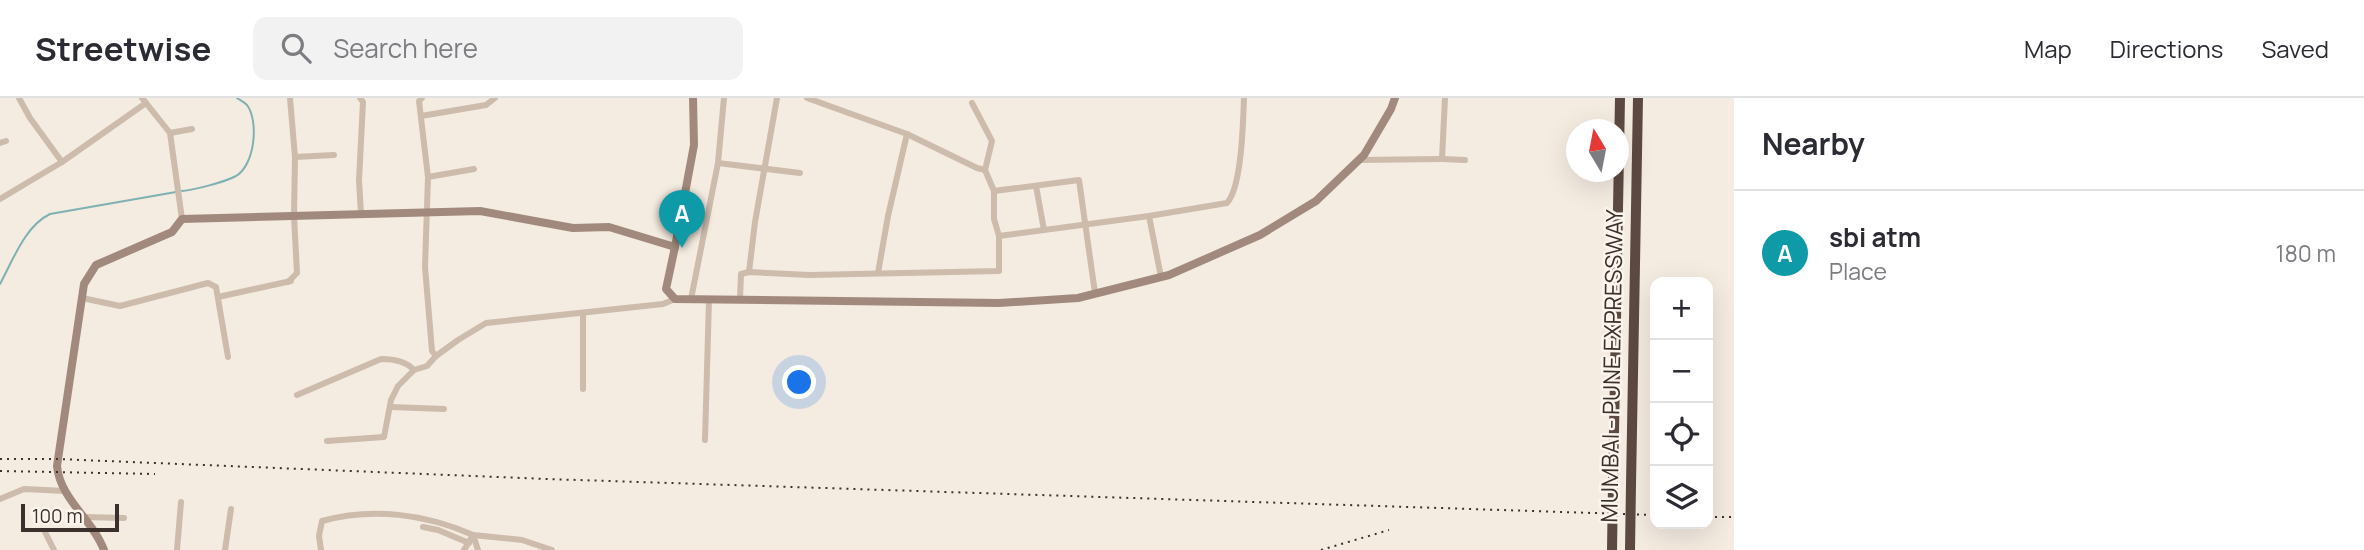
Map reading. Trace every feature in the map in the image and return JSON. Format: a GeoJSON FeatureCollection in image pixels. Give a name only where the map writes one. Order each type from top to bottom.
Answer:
{"type":"FeatureCollection","features":[{"type":"Feature","properties":{"kind":"highway","name":"MUMBAI - PUNE EXPRESSWAY"},"geometry":{"type":"LineString","coordinates":[[1612,550],[1620,98]]}},
{"type":"Feature","properties":{"kind":"highway","name":"MUMBAI - PUNE EXPRESSWAY"},"geometry":{"type":"LineString","coordinates":[[1630,550],[1638,98]]}},
{"type":"Feature","properties":{"kind":"street"},"geometry":{"type":"LineString","coordinates":[[19,98],[62,162]]}},
{"type":"Feature","properties":{"kind":"street"},"geometry":{"type":"LineString","coordinates":[[218,297],[292,281],[297,273],[295,157],[290,98]]}},
{"type":"Feature","properties":{"kind":"street"},"geometry":{"type":"LineString","coordinates":[[360,98],[363,102],[360,214]]}},
{"type":"Feature","properties":{"kind":"street"},"geometry":{"type":"LineString","coordinates":[[422,98],[419,101],[428,177],[425,267],[432,351],[436,356]]}},
{"type":"Feature","properties":{"kind":"street"},"geometry":{"type":"LineString","coordinates":[[421,116],[486,104],[495,98]]}},
{"type":"Feature","properties":{"kind":"street"},"geometry":{"type":"LineString","coordinates":[[675,299],[666,289],[694,145],[693,98]]}},
{"type":"Feature","properties":{"kind":"street"},"geometry":{"type":"LineString","coordinates":[[691,299],[718,163],[724,98]]}},
{"type":"Feature","properties":{"kind":"street"},"geometry":{"type":"LineString","coordinates":[[749,272],[777,98]]}},
{"type":"Feature","properties":{"kind":"street"},"geometry":{"type":"LineString","coordinates":[[807,98],[907,134],[985,170]]}},
{"type":"Feature","properties":{"kind":"street"},"geometry":{"type":"LineString","coordinates":[[999,236],[1227,203],[1233,197],[1241,156],[1244,98]]}},
{"type":"Feature","properties":{"kind":"street"},"geometry":{"type":"LineString","coordinates":[[327,441],[384,437],[391,400],[398,386],[414,370],[427,366],[436,356],[486,323],[663,304],[675,299],[999,303],[1078,298],[1161,277],[1260,236],[1316,201],[1359,160],[1395,98]]}},
{"type":"Feature","properties":{"kind":"street"},"geometry":{"type":"LineString","coordinates":[[1442,159],[1446,98]]}},
{"type":"Feature","properties":{"kind":"street"},"geometry":{"type":"LineString","coordinates":[[0,198],[62,162],[144,100],[170,134],[182,219],[172,232],[96,265],[84,284],[57,456],[58,477],[104,550]]}},
{"type":"Feature","properties":{"kind":"street"},"geometry":{"type":"LineString","coordinates":[[740,299],[741,274],[749,272],[808,275],[999,271],[999,236],[994,219],[994,191],[985,170],[992,141],[972,103]]}},
{"type":"Feature","properties":{"kind":"street"},"geometry":{"type":"LineString","coordinates":[[170,134],[192,129]]}},
{"type":"Feature","properties":{"kind":"street"},"geometry":{"type":"LineString","coordinates":[[878,273],[907,134]]}},
{"type":"Feature","properties":{"kind":"street"},"geometry":{"type":"LineString","coordinates":[[295,157],[334,155]]}},
{"type":"Feature","properties":{"kind":"street"},"geometry":{"type":"LineString","coordinates":[[1359,160],[1465,160]]}},
{"type":"Feature","properties":{"kind":"street"},"geometry":{"type":"LineString","coordinates":[[718,163],[800,173]]}},
{"type":"Feature","properties":{"kind":"street"},"geometry":{"type":"LineString","coordinates":[[428,177],[474,170]]}},
{"type":"Feature","properties":{"kind":"street"},"geometry":{"type":"LineString","coordinates":[[994,191],[1079,180],[1095,293]]}},
{"type":"Feature","properties":{"kind":"street"},"geometry":{"type":"LineString","coordinates":[[1036,186],[1044,230]]}},
{"type":"Feature","properties":{"kind":"street"},"geometry":{"type":"LineString","coordinates":[[182,219],[480,211],[573,228],[610,227],[675,247]]}},
{"type":"Feature","properties":{"kind":"street"},"geometry":{"type":"LineString","coordinates":[[1149,216],[1161,277]]}},
{"type":"Feature","properties":{"kind":"street"},"geometry":{"type":"LineString","coordinates":[[82,298],[120,306],[208,283],[216,287],[228,357]]}},
{"type":"Feature","properties":{"kind":"street"},"geometry":{"type":"LineString","coordinates":[[705,440],[709,299]]}},
{"type":"Feature","properties":{"kind":"street"},"geometry":{"type":"LineString","coordinates":[[583,314],[583,389]]}},
{"type":"Feature","properties":{"kind":"street"},"geometry":{"type":"LineString","coordinates":[[297,395],[381,359],[393,359],[411,366],[414,370]]}},
{"type":"Feature","properties":{"kind":"street"},"geometry":{"type":"LineString","coordinates":[[391,407],[444,409]]}},
{"type":"Feature","properties":{"kind":"street"},"geometry":{"type":"LineString","coordinates":[[0,499],[24,489],[65,491]]}},
{"type":"Feature","properties":{"kind":"street"},"geometry":{"type":"LineString","coordinates":[[177,550],[181,502]]}},
{"type":"Feature","properties":{"kind":"street"},"geometry":{"type":"LineString","coordinates":[[225,550],[231,509]]}},
{"type":"Feature","properties":{"kind":"street"},"geometry":{"type":"LineString","coordinates":[[321,550],[321,520],[338,516],[379,514],[413,516],[473,535],[522,540],[552,550]]}},
{"type":"Feature","properties":{"kind":"street"},"geometry":{"type":"LineString","coordinates":[[83,517],[124,518]]}},
{"type":"Feature","properties":{"kind":"street"},"geometry":{"type":"LineString","coordinates":[[423,527],[469,543]]}},
{"type":"Feature","properties":{"kind":"street"},"geometry":{"type":"LineString","coordinates":[[45,532],[54,550]]}},
{"type":"Feature","properties":{"kind":"street"},"geometry":{"type":"LineString","coordinates":[[464,550],[473,535]]}},
{"type":"Feature","properties":{"kind":"street"},"geometry":{"type":"LineString","coordinates":[[473,535],[478,550]]}},
{"type":"Feature","properties":{"kind":"waterway"},"geometry":{"type":"LineString","coordinates":[[182,191],[236,176],[247,163],[253,142],[253,121],[247,105],[237,98]]}},
{"type":"Feature","properties":{"kind":"waterway"},"geometry":{"type":"LineString","coordinates":[[0,284],[27,235],[41,219],[50,214],[176,192]]}},
{"type":"Feature","properties":{"kind":"railway"},"geometry":{"type":"LineString","coordinates":[[0,459],[1650,515]]}},
{"type":"Feature","properties":{"kind":"railway"},"geometry":{"type":"LineString","coordinates":[[0,471],[155,474]]}},
{"type":"Feature","properties":{"kind":"railway"},"geometry":{"type":"LineString","coordinates":[[1713,517],[1734,517]]}},
{"type":"Feature","properties":{"kind":"railway"},"geometry":{"type":"LineString","coordinates":[[1321,550],[1389,530]]}},
{"type":"Feature","properties":{"kind":"place","name":"sbi atm"},"geometry":{"type":"Point","coordinates":[682,248]}}]}
